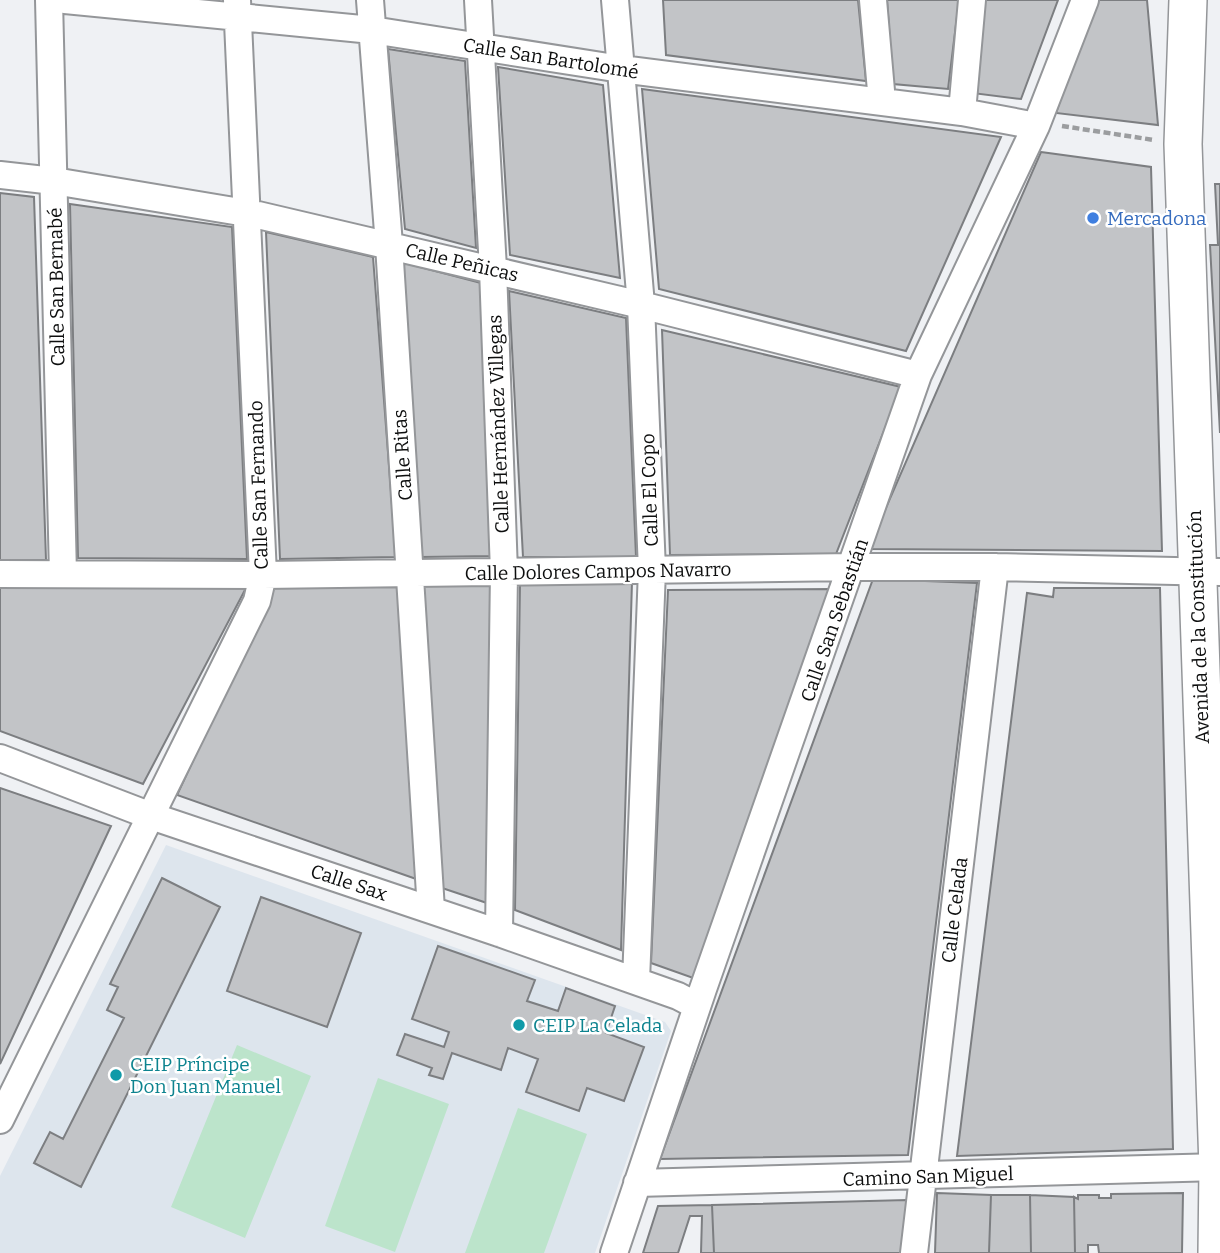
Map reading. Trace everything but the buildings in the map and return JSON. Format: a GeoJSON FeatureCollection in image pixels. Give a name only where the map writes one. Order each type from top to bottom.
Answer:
{"type":"FeatureCollection","features":[{"type":"Feature","properties":{"kind":"street","name":"Calle San Bernabé"},"geometry":{"type":"LineString","coordinates":[[49,0],[63,574]]}},
{"type":"Feature","properties":{"kind":"street","name":"Calle San Bartolomé"},"geometry":{"type":"LineString","coordinates":[[65,0],[237,8],[621,69],[962,112],[1036,126]]}},
{"type":"Feature","properties":{"kind":"street","name":"Calle Ritas"},"geometry":{"type":"LineString","coordinates":[[370,0],[389,245],[431,910]]}},
{"type":"Feature","properties":{"kind":"street","name":"Calle Hernández Villegas"},"geometry":{"type":"LineString","coordinates":[[478,0],[493,270],[504,572],[499,933]]}},
{"type":"Feature","properties":{"kind":"street","name":"Calle El Copo"},"geometry":{"type":"LineString","coordinates":[[615,0],[641,304],[652,570],[636,981]]}},
{"type":"Feature","properties":{"kind":"street"},"geometry":{"type":"LineString","coordinates":[[873,0],[882,102]]}},
{"type":"Feature","properties":{"kind":"street"},"geometry":{"type":"LineString","coordinates":[[962,112],[972,0]]}},
{"type":"Feature","properties":{"kind":"street","name":"Calle San Sebastián"},"geometry":{"type":"LineString","coordinates":[[614,1253],[697,1006],[853,567],[918,375],[1036,126],[1085,0]]}},
{"type":"Feature","properties":{"kind":"street","name":"Avenida de la Constitución"},"geometry":{"type":"LineString","coordinates":[[1188,0],[1183,144],[1208,573],[1219,1167],[1217,1253]]}},
{"type":"Feature","properties":{"kind":"street","name":"Calle San Fernando"},"geometry":{"type":"LineString","coordinates":[[0,1120],[257,601],[263,575],[237,8]]}},
{"type":"Feature","properties":{"kind":"street","name":"Calle Peñicas"},"geometry":{"type":"LineString","coordinates":[[0,175],[54,181],[247,213],[641,304],[918,375]]}},
{"type":"Feature","properties":{"kind":"street","name":"Calle Dolores Campos Navarro"},"geometry":{"type":"LineString","coordinates":[[0,574],[263,575],[853,567],[995,567],[1208,573]]}},
{"type":"Feature","properties":{"kind":"street","name":"Calle Celada"},"geometry":{"type":"LineString","coordinates":[[914,1253],[995,567]]}},
{"type":"Feature","properties":{"kind":"street","name":"Calle Sax"},"geometry":{"type":"LineString","coordinates":[[0,758],[151,816],[499,933],[678,996],[697,1006]]}},
{"type":"Feature","properties":{"kind":"street","name":"Camino San Miguel"},"geometry":{"type":"LineString","coordinates":[[637,1183],[1219,1167]]}},
{"type":"Feature","properties":{"kind":"path"},"geometry":{"type":"LineString","coordinates":[[1036,126],[1058,125],[1183,144]]}},
{"type":"Feature","properties":{"kind":"shaded area"},"geometry":{"type":"Polygon","coordinates":[[[166,845],[665,1022],[671,1031],[595,1253],[0,1253],[0,1176],[166,845]]]}},
{"type":"Feature","properties":{"kind":"green space"},"geometry":{"type":"Polygon","coordinates":[[[237,1045],[311,1076],[245,1238],[171,1207],[237,1045]]]}},
{"type":"Feature","properties":{"kind":"green space"},"geometry":{"type":"Polygon","coordinates":[[[378,1078],[449,1104],[395,1252],[325,1226],[378,1078]]]}},
{"type":"Feature","properties":{"kind":"green space"},"geometry":{"type":"Polygon","coordinates":[[[518,1108],[587,1134],[544,1253],[465,1253],[518,1108]]]}},
{"type":"Feature","properties":{"kind":"place","name":"Mercadona"},"geometry":{"type":"Point","coordinates":[1093,218]}},
{"type":"Feature","properties":{"kind":"place","name":"CEIP La Celada"},"geometry":{"type":"Point","coordinates":[519,1025]}},
{"type":"Feature","properties":{"kind":"place","name":"CEIP Príncipe Don Juan Manuel"},"geometry":{"type":"Point","coordinates":[116,1075]}}]}
